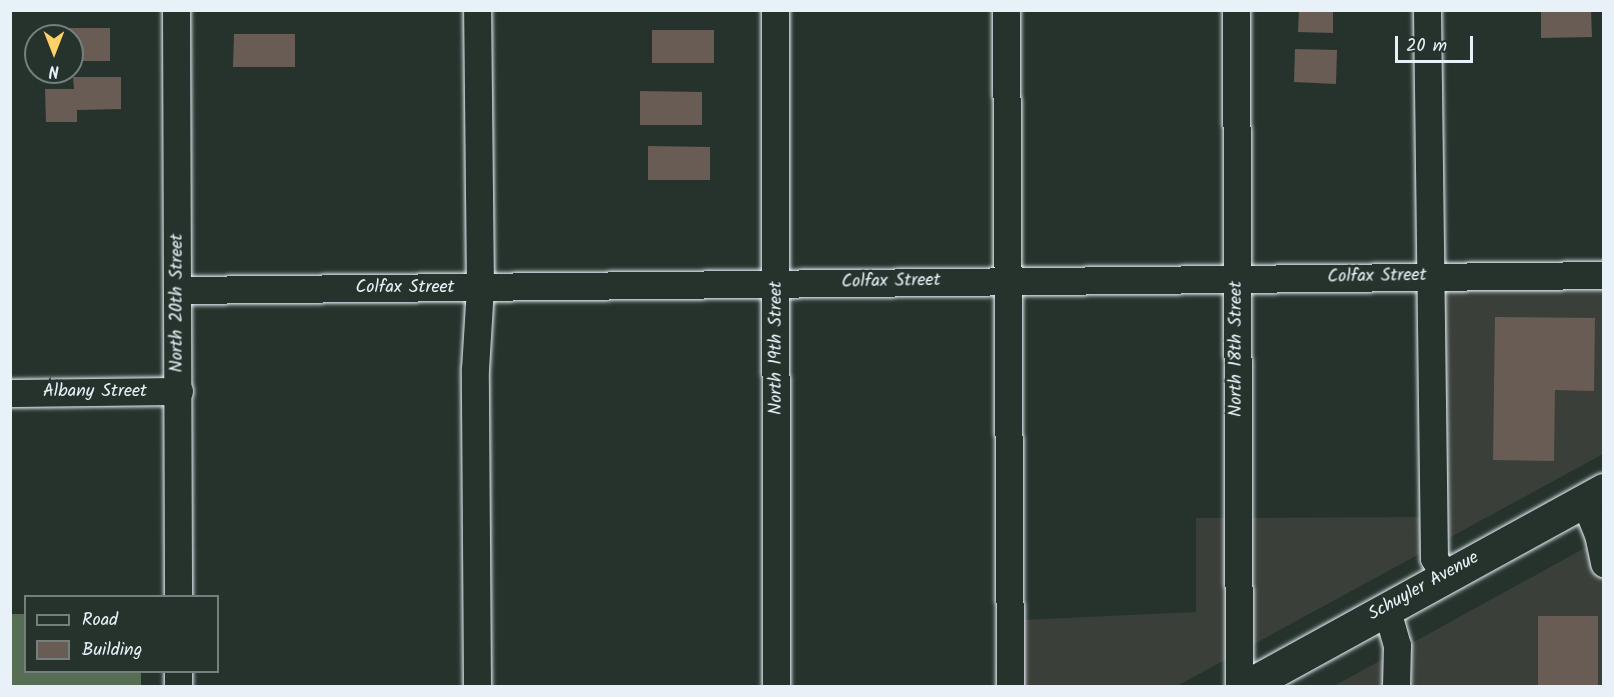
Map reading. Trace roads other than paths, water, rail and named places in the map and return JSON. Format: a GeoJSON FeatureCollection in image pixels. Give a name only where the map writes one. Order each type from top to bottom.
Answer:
{"type":"FeatureCollection","features":[{"type":"Feature","properties":{"kind":"main road","name":"Schuyler Avenue"},"geometry":{"type":"LineString","coordinates":[[1247,687],[1386,607],[1594,495]]}},
{"type":"Feature","properties":{"kind":"street","name":"North 20th Street"},"geometry":{"type":"LineString","coordinates":[[176,10],[178,595]]}},
{"type":"Feature","properties":{"kind":"street"},"geometry":{"type":"LineString","coordinates":[[477,10],[480,287],[475,369],[477,687]]}},
{"type":"Feature","properties":{"kind":"street","name":"North 19th Street"},"geometry":{"type":"LineString","coordinates":[[775,10],[778,284],[776,687]]}},
{"type":"Feature","properties":{"kind":"street"},"geometry":{"type":"LineString","coordinates":[[1006,10],[1010,687]]}},
{"type":"Feature","properties":{"kind":"street","name":"North 18th Street"},"geometry":{"type":"LineString","coordinates":[[1236,10],[1239,687]]}},
{"type":"Feature","properties":{"kind":"street"},"geometry":{"type":"LineString","coordinates":[[1427,10],[1434,558],[1444,575]]}},
{"type":"Feature","properties":{"kind":"street","name":"Colfax Street"},"geometry":{"type":"LineString","coordinates":[[178,290],[1604,275]]}},
{"type":"Feature","properties":{"kind":"street","name":"Albany Street"},"geometry":{"type":"LineString","coordinates":[[10,393],[178,391]]}},
{"type":"Feature","properties":{"kind":"street"},"geometry":{"type":"LineString","coordinates":[[1594,495],[1604,563]]}},
{"type":"Feature","properties":{"kind":"street"},"geometry":{"type":"LineString","coordinates":[[1386,607],[1397,645],[1396,687]]}}]}
